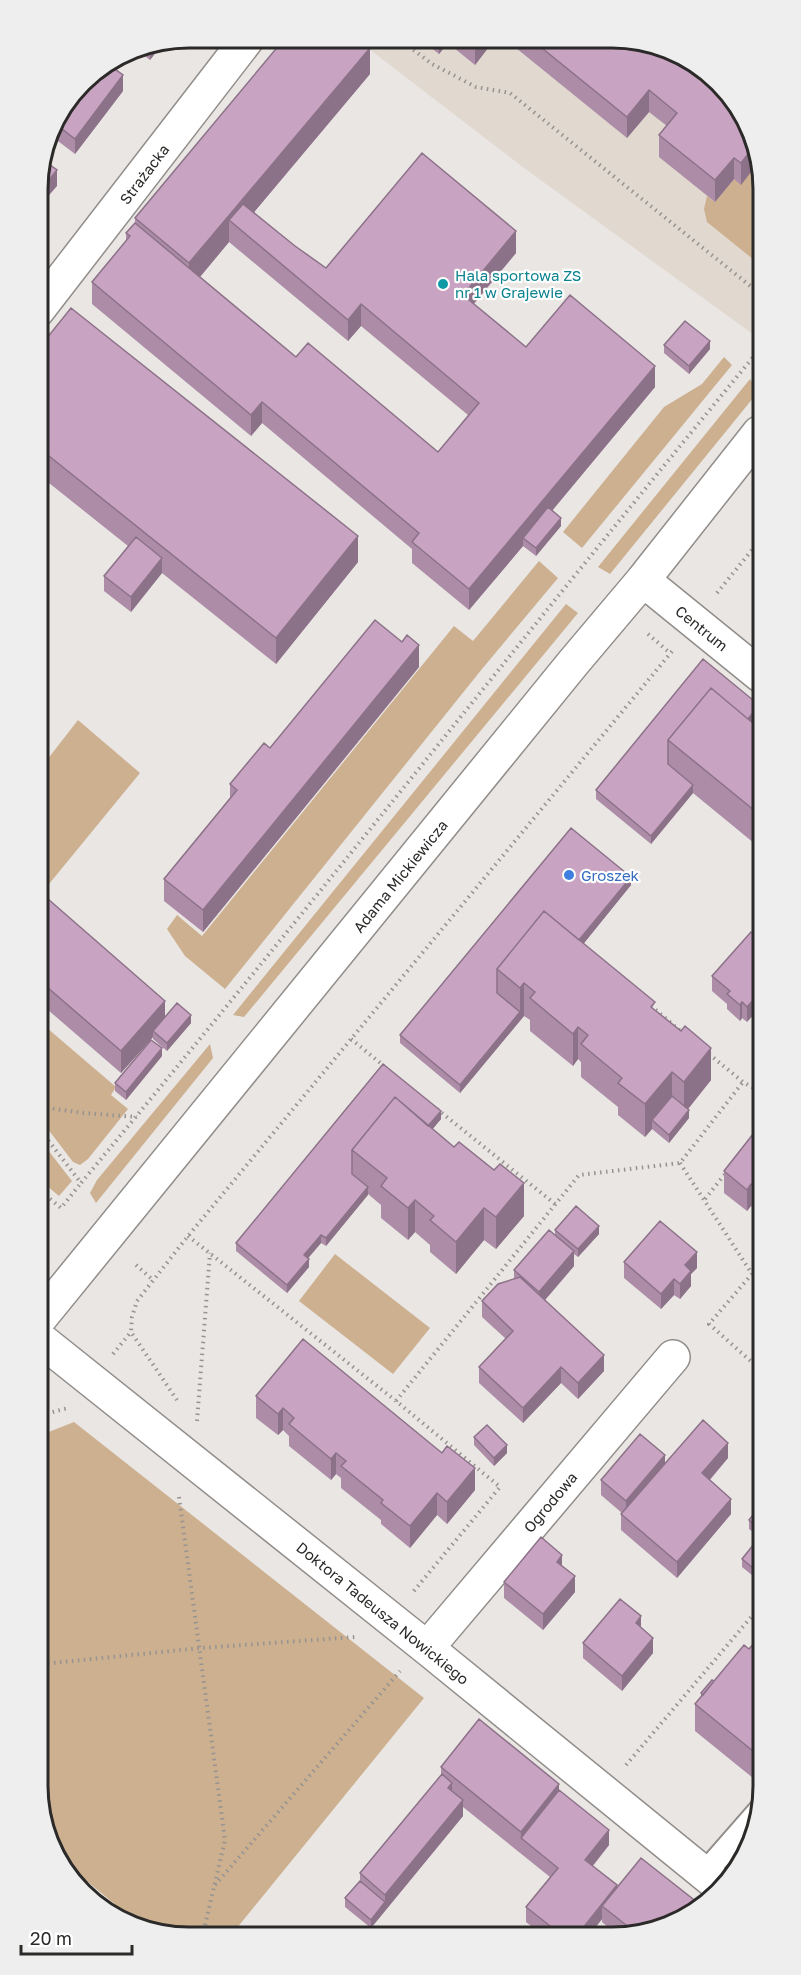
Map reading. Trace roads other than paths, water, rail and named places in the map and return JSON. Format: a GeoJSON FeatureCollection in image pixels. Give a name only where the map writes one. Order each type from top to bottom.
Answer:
{"type":"FeatureCollection","features":[{"type":"Feature","properties":{"kind":"street","name":"Strażacka"},"geometry":{"type":"LineString","coordinates":[[48,297],[240,48]]}},
{"type":"Feature","properties":{"kind":"street","name":"Adama Mickiewicza"},"geometry":{"type":"LineString","coordinates":[[48,1308],[643,580],[753,442]]}},
{"type":"Feature","properties":{"kind":"street","name":"Centrum"},"geometry":{"type":"LineString","coordinates":[[643,580],[753,669]]}},
{"type":"Feature","properties":{"kind":"street","name":"Doktora Tadeusza Nowickiego"},"geometry":{"type":"LineString","coordinates":[[48,1346],[427,1648],[713,1881]]}},
{"type":"Feature","properties":{"kind":"street","name":"Ogrodowa"},"geometry":{"type":"LineString","coordinates":[[427,1648],[673,1357]]}},
{"type":"Feature","properties":{"kind":"lane"},"geometry":{"type":"LineString","coordinates":[[713,1881],[744,1834]]}},
{"type":"Feature","properties":{"kind":"place","name":"Hala sportowa ZS nr 1 w Grajewie"},"geometry":{"type":"Point","coordinates":[443,284]}},
{"type":"Feature","properties":{"kind":"place","name":"Groszek"},"geometry":{"type":"Point","coordinates":[569,875]}}]}
